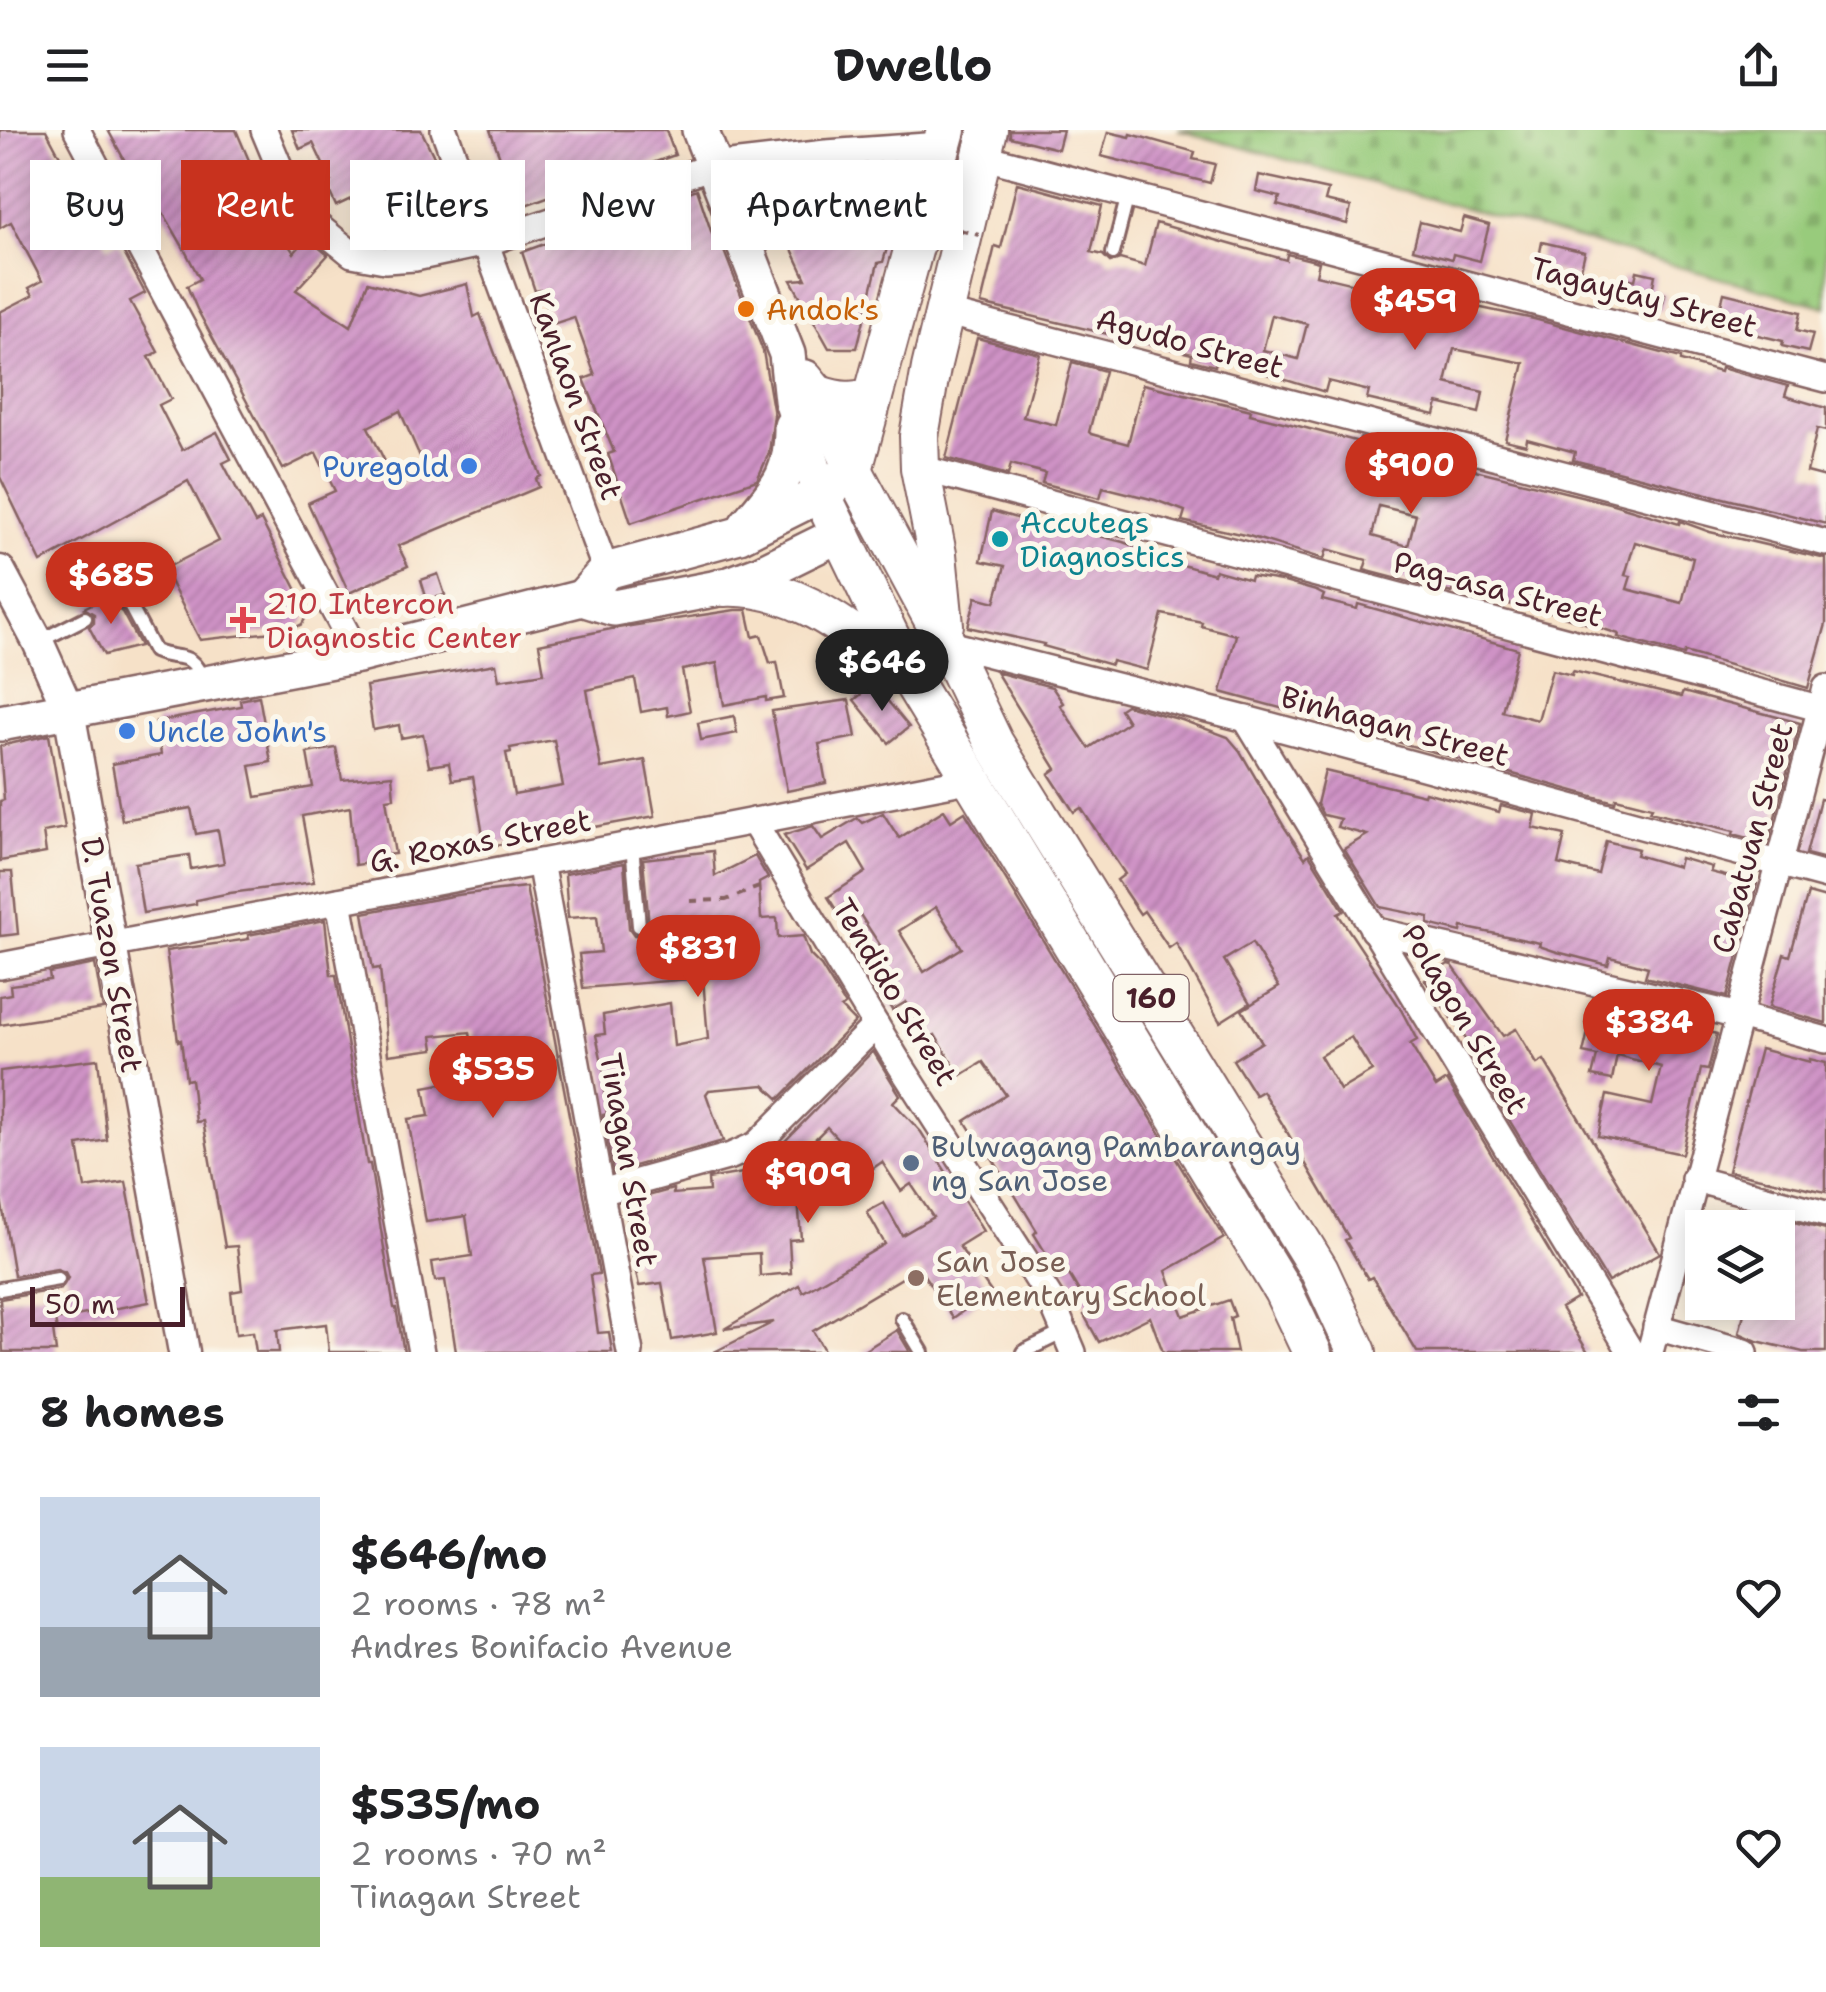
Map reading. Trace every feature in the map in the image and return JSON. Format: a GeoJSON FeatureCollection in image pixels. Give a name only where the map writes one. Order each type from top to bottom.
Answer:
{"type":"FeatureCollection","features":[{"type":"Feature","properties":{"kind":"main road"},"geometry":{"type":"LineString","coordinates":[[700,130],[711,160]]}},
{"type":"Feature","properties":{"kind":"main road"},"geometry":{"type":"LineString","coordinates":[[582,598],[606,571],[738,535],[821,494],[852,470],[944,138]]}},
{"type":"Feature","properties":{"kind":"main road"},"geometry":{"type":"LineString","coordinates":[[946,642],[938,554],[920,468],[918,436],[984,143]]}},
{"type":"Feature","properties":{"kind":"main road"},"geometry":{"type":"LineString","coordinates":[[746,250],[805,398],[852,470]]}},
{"type":"Feature","properties":{"kind":"main road"},"geometry":{"type":"LineString","coordinates":[[805,398],[861,401],[874,396]]}},
{"type":"Feature","properties":{"kind":"main road"},"geometry":{"type":"LineString","coordinates":[[805,398],[821,494]]}},
{"type":"Feature","properties":{"kind":"main road"},"geometry":{"type":"LineString","coordinates":[[738,535],[787,474],[805,398]]}},
{"type":"Feature","properties":{"kind":"main road"},"geometry":{"type":"LineString","coordinates":[[724,587],[761,573],[877,515],[894,502],[920,468]]}},
{"type":"Feature","properties":{"kind":"main road","name":"160"},"geometry":{"type":"LineString","coordinates":[[852,470],[946,642],[994,743],[1319,1270],[1357,1352]]}},
{"type":"Feature","properties":{"kind":"main road","name":"160"},"geometry":{"type":"LineString","coordinates":[[821,494],[909,676],[1282,1290],[1312,1352]]}},
{"type":"Feature","properties":{"kind":"main road"},"geometry":{"type":"LineString","coordinates":[[0,723],[358,655],[582,598],[614,608],[724,587],[750,586],[788,595],[844,626],[909,676]]}},
{"type":"Feature","properties":{"kind":"street"},"geometry":{"type":"LineString","coordinates":[[77,130],[358,655]]}},
{"type":"Feature","properties":{"kind":"street"},"geometry":{"type":"LineString","coordinates":[[264,130],[298,209],[352,254],[385,260],[448,250]]}},
{"type":"Feature","properties":{"kind":"street","name":"Kanlaon Street"},"geometry":{"type":"LineString","coordinates":[[444,130],[455,160]]}},
{"type":"Feature","properties":{"kind":"street"},"geometry":{"type":"LineString","coordinates":[[740,160],[824,141],[944,138]]}},
{"type":"Feature","properties":{"kind":"street","name":"Tagaytay Street"},"geometry":{"type":"LineString","coordinates":[[984,143],[1128,195],[1826,379]]}},
{"type":"Feature","properties":{"kind":"street"},"geometry":{"type":"LineString","coordinates":[[525,230],[711,167]]}},
{"type":"Feature","properties":{"kind":"street","name":"Kanlaon Street"},"geometry":{"type":"LineString","coordinates":[[489,250],[606,571]]}},
{"type":"Feature","properties":{"kind":"street","name":"Agudo Street"},"geometry":{"type":"LineString","coordinates":[[944,312],[1826,543]]}},
{"type":"Feature","properties":{"kind":"street","name":"Pag-asa Street"},"geometry":{"type":"LineString","coordinates":[[920,468],[1824,702]]}},
{"type":"Feature","properties":{"kind":"street","name":"D. Tuazon Street"},"geometry":{"type":"LineString","coordinates":[[0,571],[70,711],[184,1352]]}},
{"type":"Feature","properties":{"kind":"street","name":"Binhagan Street"},"geometry":{"type":"LineString","coordinates":[[946,642],[1826,876]]}},
{"type":"Feature","properties":{"kind":"street","name":"Cabatuan Street"},"geometry":{"type":"LineString","coordinates":[[1653,1340],[1824,702]]}},
{"type":"Feature","properties":{"kind":"street","name":"Polagon Street"},"geometry":{"type":"LineString","coordinates":[[1246,719],[1631,1352]]}},
{"type":"Feature","properties":{"kind":"street","name":"G. Roxas Street"},"geometry":{"type":"LineString","coordinates":[[0,966],[973,779]]}},
{"type":"Feature","properties":{"kind":"street","name":"Tendido Street"},"geometry":{"type":"LineString","coordinates":[[753,821],[876,1025],[1051,1300],[1070,1342]]}},
{"type":"Feature","properties":{"kind":"street","name":"Tinagan Street"},"geometry":{"type":"LineString","coordinates":[[540,862],[630,1352]]}},
{"type":"Feature","properties":{"kind":"street"},"geometry":{"type":"LineString","coordinates":[[339,901],[421,1352]]}},
{"type":"Feature","properties":{"kind":"street"},"geometry":{"type":"LineString","coordinates":[[1373,930],[1826,1040]]}},
{"type":"Feature","properties":{"kind":"street"},"geometry":{"type":"LineString","coordinates":[[601,1192],[731,1156],[756,1145],[876,1025]]}},
{"type":"Feature","properties":{"kind":"street"},"geometry":{"type":"LineString","coordinates":[[1694,1179],[1826,1214]]}},
{"type":"Feature","properties":{"kind":"street"},"geometry":{"type":"LineString","coordinates":[[1653,1340],[1744,1352]]}},
{"type":"Feature","properties":{"kind":"lane"},"geometry":{"type":"LineString","coordinates":[[1113,253],[1128,195]]}},
{"type":"Feature","properties":{"kind":"lane"},"geometry":{"type":"LineString","coordinates":[[121,601],[129,604],[154,651],[186,657],[196,663],[204,683]]}},
{"type":"Feature","properties":{"kind":"lane"},"geometry":{"type":"LineString","coordinates":[[38,642],[84,618]]}},
{"type":"Feature","properties":{"kind":"lane"},"geometry":{"type":"LineString","coordinates":[[632,845],[640,926]]}},
{"type":"Feature","properties":{"kind":"lane"},"geometry":{"type":"LineString","coordinates":[[1,1285],[58,1278]]}},
{"type":"Feature","properties":{"kind":"lane"},"geometry":{"type":"LineString","coordinates":[[902,1319],[922,1352]]}},
{"type":"Feature","properties":{"kind":"lane"},"geometry":{"type":"LineString","coordinates":[[1023,1352],[1070,1342]]}},
{"type":"Feature","properties":{"kind":"path"},"geometry":{"type":"LineString","coordinates":[[963,231],[978,235]]}},
{"type":"Feature","properties":{"kind":"path"},"geometry":{"type":"LineString","coordinates":[[690,901],[726,900],[786,876]]}},
{"type":"Feature","properties":{"kind":"green space"},"geometry":{"type":"Polygon","coordinates":[[[1178,130],[1826,130],[1826,307],[1178,130]]]}},
{"type":"Feature","properties":{"kind":"building"},"geometry":{"type":"Polygon","coordinates":[[[0,130],[46,130],[62,160],[30,160],[30,250],[122,250],[145,293],[130,301],[158,352],[149,357],[171,399],[159,405],[182,450],[217,432],[231,459],[223,463],[255,523],[261,520],[305,606],[302,624],[290,630],[200,640],[164,569],[219,541],[188,481],[41,562],[0,477],[0,312],[33,295],[29,288],[42,281],[11,222],[0,228],[0,130]]]}},
{"type":"Feature","properties":{"kind":"building"},"geometry":{"type":"Polygon","coordinates":[[[108,130],[236,130],[249,160],[181,160],[181,245],[164,214],[161,216],[161,160],[124,160],[108,130]]]}},
{"type":"Feature","properties":{"kind":"building"},"geometry":{"type":"Polygon","coordinates":[[[292,130],[421,130],[436,160],[350,160],[350,199],[336,206],[330,193],[330,160],[321,160],[313,143],[300,149],[292,130]]]}},
{"type":"Feature","properties":{"kind":"building"},"geometry":{"type":"Polygon","coordinates":[[[490,130],[666,130],[675,155],[661,160],[545,160],[545,198],[525,205],[525,160],[501,160],[490,130]]]}},
{"type":"Feature","properties":{"kind":"building"},"geometry":{"type":"Polygon","coordinates":[[[1010,130],[1063,130],[1058,149],[1010,137],[1010,130]]]}},
{"type":"Feature","properties":{"kind":"building"},"geometry":{"type":"Polygon","coordinates":[[[1108,132],[1130,137],[1131,134],[1195,152],[1193,159],[1215,164],[1210,183],[1101,156],[1108,132]]]}},
{"type":"Feature","properties":{"kind":"building"},"geometry":{"type":"Polygon","coordinates":[[[1259,175],[1328,190],[1325,201],[1351,207],[1347,224],[1277,205],[1280,197],[1256,191],[1259,175]]]}},
{"type":"Feature","properties":{"kind":"building"},"geometry":{"type":"Polygon","coordinates":[[[1017,183],[1102,206],[1091,252],[1110,262],[1120,259],[1145,266],[1156,223],[1286,260],[1287,254],[1319,262],[1316,275],[1358,285],[1361,273],[1395,282],[1394,288],[1431,297],[1429,303],[1465,312],[1467,305],[1534,319],[1720,372],[1721,368],[1788,386],[1785,396],[1826,408],[1826,431],[1817,429],[1807,472],[1826,477],[1826,524],[1573,460],[1575,452],[1527,439],[1526,445],[1505,440],[1524,363],[1454,349],[1446,383],[1483,392],[1479,413],[1438,403],[1435,415],[1367,399],[1369,391],[1328,381],[1325,392],[1217,355],[1215,366],[1191,360],[1192,354],[981,304],[995,246],[1001,248],[1017,183]],[[1272,315],[1263,350],[1298,359],[1307,324],[1272,315]]]}},
{"type":"Feature","properties":{"kind":"building"},"geometry":{"type":"Polygon","coordinates":[[[697,189],[711,231],[711,250],[724,250],[763,351],[774,415],[769,453],[757,480],[631,523],[608,454],[614,452],[584,379],[595,375],[574,317],[553,324],[541,290],[535,291],[522,252],[545,244],[545,250],[691,250],[691,191],[697,189]]]}},
{"type":"Feature","properties":{"kind":"building"},"geometry":{"type":"Polygon","coordinates":[[[1464,218],[1489,225],[1480,261],[1413,249],[1420,222],[1460,232],[1464,218]]]}},
{"type":"Feature","properties":{"kind":"building"},"geometry":{"type":"Polygon","coordinates":[[[1542,242],[1585,252],[1579,277],[1537,267],[1542,242]]]}},
{"type":"Feature","properties":{"kind":"building"},"geometry":{"type":"Polygon","coordinates":[[[184,250],[322,250],[328,255],[296,290],[351,326],[368,282],[419,296],[467,284],[474,317],[480,314],[541,476],[536,479],[539,487],[398,546],[408,566],[349,593],[308,503],[335,491],[316,453],[283,469],[197,309],[187,286],[200,279],[184,250]],[[400,411],[368,427],[398,488],[425,468],[400,411]]]}},
{"type":"Feature","properties":{"kind":"building"},"geometry":{"type":"Polygon","coordinates":[[[792,250],[886,250],[883,262],[878,263],[857,348],[829,348],[791,280],[806,279],[792,250]]]}},
{"type":"Feature","properties":{"kind":"building"},"geometry":{"type":"Polygon","coordinates":[[[1637,271],[1655,275],[1652,291],[1665,294],[1661,310],[1618,300],[1623,277],[1635,280],[1637,271]]]}},
{"type":"Feature","properties":{"kind":"building"},"geometry":{"type":"Polygon","coordinates":[[[1724,293],[1801,312],[1797,330],[1813,334],[1808,352],[1782,346],[1783,341],[1716,325],[1724,293]]]}},
{"type":"Feature","properties":{"kind":"building"},"geometry":{"type":"Polygon","coordinates":[[[977,338],[1040,354],[1023,417],[1056,425],[1072,362],[1105,371],[1089,432],[1128,444],[1143,384],[1826,559],[1826,624],[1808,688],[1618,637],[1619,634],[1542,609],[1541,612],[1453,590],[1452,593],[1364,570],[1367,560],[1327,549],[1324,559],[1182,521],[1185,511],[1155,500],[1103,487],[1100,498],[1042,483],[1045,473],[1011,464],[1008,475],[946,458],[977,338]],[[1379,506],[1372,536],[1408,546],[1416,515],[1379,506]],[[1635,542],[1625,575],[1631,576],[1627,589],[1682,603],[1693,558],[1635,542]]]}},
{"type":"Feature","properties":{"kind":"building"},"geometry":{"type":"Polygon","coordinates":[[[992,511],[1072,534],[1073,529],[1123,542],[1144,550],[1143,554],[1214,574],[1215,570],[1250,580],[1251,576],[1281,581],[1316,591],[1324,595],[1322,600],[1357,609],[1358,604],[1518,649],[1502,711],[1538,720],[1552,670],[1572,675],[1573,671],[1681,697],[1683,692],[1800,723],[1768,843],[1650,811],[1652,807],[1616,798],[1615,802],[1365,733],[1367,726],[1312,711],[1310,716],[1221,692],[1236,635],[1201,626],[1202,622],[1162,614],[1147,670],[1112,661],[1111,665],[1044,644],[968,627],[976,597],[995,602],[1005,566],[981,561],[992,511]]]}},
{"type":"Feature","properties":{"kind":"building"},"geometry":{"type":"Polygon","coordinates":[[[438,574],[445,595],[427,600],[421,580],[438,574]]]}},
{"type":"Feature","properties":{"kind":"building"},"geometry":{"type":"Polygon","coordinates":[[[116,592],[111,604],[122,612],[140,646],[104,655],[89,627],[94,623],[94,614],[84,608],[116,592]]]}},
{"type":"Feature","properties":{"kind":"building"},"geometry":{"type":"Polygon","coordinates":[[[747,610],[753,637],[761,635],[770,663],[777,662],[784,698],[766,701],[766,697],[724,705],[717,663],[682,670],[690,711],[668,716],[667,707],[641,712],[635,679],[587,690],[601,768],[645,760],[655,816],[485,847],[473,777],[452,780],[449,763],[429,766],[423,734],[401,738],[399,725],[373,730],[366,686],[496,664],[499,680],[544,673],[539,644],[611,629],[747,610]],[[554,740],[510,748],[511,752],[506,753],[514,795],[563,786],[554,740]]]}},
{"type":"Feature","properties":{"kind":"building"},"geometry":{"type":"Polygon","coordinates":[[[996,672],[1052,687],[1089,748],[1128,722],[1120,709],[1126,705],[1228,737],[1305,858],[1309,854],[1344,911],[1338,914],[1399,1006],[1417,1040],[1410,1044],[1436,1087],[1447,1080],[1577,1298],[1561,1308],[1588,1352],[1417,1352],[1372,1277],[1368,1279],[1345,1240],[1349,1238],[1262,1091],[1255,1095],[1233,1060],[1262,1042],[1242,1010],[1279,987],[1252,943],[1224,960],[1250,1003],[1220,1022],[1176,943],[1169,948],[1117,880],[1125,874],[1081,808],[1074,812],[1049,774],[1056,769],[996,672]],[[1351,1037],[1320,1056],[1340,1090],[1372,1071],[1351,1037]]]}},
{"type":"Feature","properties":{"kind":"building"},"geometry":{"type":"Polygon","coordinates":[[[874,684],[909,727],[889,743],[854,700],[874,684]]]}},
{"type":"Feature","properties":{"kind":"building"},"geometry":{"type":"Polygon","coordinates":[[[259,696],[271,762],[250,766],[256,797],[313,787],[307,753],[336,748],[342,780],[392,775],[394,798],[386,799],[395,854],[375,856],[376,862],[355,865],[350,807],[302,816],[314,882],[230,893],[196,900],[196,904],[143,913],[135,863],[189,855],[191,869],[224,863],[218,830],[196,834],[191,808],[122,820],[112,764],[161,755],[156,722],[241,706],[240,700],[259,696]]]}},
{"type":"Feature","properties":{"kind":"building"},"geometry":{"type":"Polygon","coordinates":[[[849,700],[856,737],[819,744],[826,783],[787,791],[772,711],[849,700]]]}},
{"type":"Feature","properties":{"kind":"building"},"geometry":{"type":"Polygon","coordinates":[[[734,716],[737,733],[701,740],[698,723],[734,716]]]}},
{"type":"Feature","properties":{"kind":"building"},"geometry":{"type":"Polygon","coordinates":[[[49,735],[65,828],[43,832],[46,853],[0,861],[0,801],[4,800],[0,746],[49,735]]]}},
{"type":"Feature","properties":{"kind":"building"},"geometry":{"type":"Polygon","coordinates":[[[1325,771],[1499,812],[1501,805],[1536,814],[1533,828],[1565,835],[1558,864],[1598,874],[1606,841],[1638,849],[1636,855],[1678,867],[1680,858],[1712,867],[1710,872],[1757,884],[1727,997],[1645,977],[1648,967],[1610,957],[1608,965],[1557,952],[1539,946],[1540,943],[1428,924],[1429,917],[1380,907],[1344,849],[1367,835],[1337,827],[1340,819],[1323,815],[1317,804],[1325,771]]]}},
{"type":"Feature","properties":{"kind":"building"},"geometry":{"type":"Polygon","coordinates":[[[1820,799],[1826,800],[1826,859],[1806,854],[1820,799]]]}},
{"type":"Feature","properties":{"kind":"building"},"geometry":{"type":"Polygon","coordinates":[[[944,810],[951,821],[965,812],[1224,1238],[1166,1271],[1183,1316],[1229,1300],[1235,1316],[1230,1318],[1237,1352],[1163,1352],[1150,1317],[1099,1342],[1084,1315],[1091,1311],[1062,1263],[1055,1268],[1034,1234],[1037,1231],[965,1121],[1006,1095],[983,1062],[960,1076],[935,1035],[928,1039],[906,1002],[892,1010],[870,974],[891,962],[855,907],[840,916],[828,897],[866,872],[849,843],[806,870],[784,835],[813,826],[822,839],[857,818],[862,823],[883,813],[899,838],[944,810]],[[936,907],[899,931],[924,972],[962,948],[936,907]]]}},
{"type":"Feature","properties":{"kind":"building"},"geometry":{"type":"Polygon","coordinates":[[[713,851],[715,876],[755,856],[768,878],[759,883],[761,919],[777,918],[778,938],[803,936],[810,955],[845,1005],[841,1008],[855,1022],[779,1099],[764,1085],[709,1090],[706,1094],[723,1141],[613,1172],[603,1115],[607,1114],[604,1091],[608,1090],[596,1035],[605,1034],[603,1015],[670,1003],[674,1046],[708,1039],[703,978],[583,988],[579,954],[601,952],[597,916],[568,918],[565,874],[624,863],[629,928],[634,935],[641,936],[649,925],[643,859],[713,851]]]}},
{"type":"Feature","properties":{"kind":"building"},"geometry":{"type":"Polygon","coordinates":[[[0,872],[12,872],[18,934],[0,936],[0,872]]]}},
{"type":"Feature","properties":{"kind":"building"},"geometry":{"type":"Polygon","coordinates":[[[526,887],[599,1274],[590,1275],[598,1333],[609,1332],[612,1352],[456,1352],[445,1280],[435,1281],[432,1262],[472,1256],[466,1216],[426,1222],[408,1119],[429,1116],[424,1087],[458,1081],[456,1069],[475,1066],[470,1032],[432,1036],[434,1049],[388,1055],[380,968],[373,969],[363,913],[526,887]]]}},
{"type":"Feature","properties":{"kind":"building"},"geometry":{"type":"Polygon","coordinates":[[[1808,893],[1826,898],[1826,1023],[1769,1007],[1784,954],[1790,956],[1808,893]]]}},
{"type":"Feature","properties":{"kind":"building"},"geometry":{"type":"Polygon","coordinates":[[[325,920],[331,975],[336,975],[367,1164],[404,1352],[329,1352],[326,1324],[277,1330],[279,1352],[256,1352],[253,1332],[236,1334],[231,1292],[242,1290],[237,1246],[225,1247],[203,1121],[196,1122],[191,1079],[186,1080],[181,1040],[178,1041],[166,951],[249,939],[248,935],[325,920]]]}},
{"type":"Feature","properties":{"kind":"building"},"geometry":{"type":"Polygon","coordinates":[[[95,964],[103,1009],[0,1025],[0,996],[11,994],[10,985],[50,980],[49,973],[95,964]]]}},
{"type":"Feature","properties":{"kind":"building"},"geometry":{"type":"Polygon","coordinates":[[[1448,964],[1503,1036],[1516,1029],[1537,1064],[1544,1060],[1660,1253],[1608,1282],[1475,1064],[1471,1054],[1475,1052],[1425,980],[1448,964]]]}},
{"type":"Feature","properties":{"kind":"building"},"geometry":{"type":"Polygon","coordinates":[[[1595,1002],[1670,1017],[1669,1022],[1717,1034],[1708,1070],[1701,1069],[1682,1154],[1598,1136],[1607,1095],[1652,1105],[1661,1067],[1617,1055],[1612,1080],[1592,1076],[1597,1056],[1583,1053],[1595,1002]]]}},
{"type":"Feature","properties":{"kind":"building"},"geometry":{"type":"Polygon","coordinates":[[[1760,1049],[1826,1063],[1826,1192],[1728,1171],[1760,1049]]]}},
{"type":"Feature","properties":{"kind":"building"},"geometry":{"type":"Polygon","coordinates":[[[873,1051],[900,1095],[893,1102],[921,1132],[983,1231],[959,1246],[991,1292],[953,1318],[919,1268],[813,1331],[825,1352],[714,1352],[774,1322],[724,1329],[799,1285],[803,1292],[885,1244],[867,1212],[884,1203],[902,1235],[933,1217],[911,1184],[901,1191],[882,1162],[869,1171],[854,1148],[850,1152],[827,1127],[807,1147],[812,1197],[798,1198],[801,1239],[789,1240],[791,1273],[760,1276],[759,1253],[704,1257],[717,1332],[672,1340],[662,1283],[639,1286],[626,1202],[673,1189],[673,1194],[709,1191],[708,1179],[754,1171],[751,1165],[784,1142],[873,1051]]]}},
{"type":"Feature","properties":{"kind":"building"},"geometry":{"type":"Polygon","coordinates":[[[98,1059],[107,1140],[78,1145],[85,1188],[126,1182],[149,1302],[55,1320],[56,1352],[3,1352],[0,1299],[61,1289],[68,1278],[57,1269],[14,1276],[0,1193],[0,1071],[98,1059]]]}},
{"type":"Feature","properties":{"kind":"building"},"geometry":{"type":"Polygon","coordinates":[[[1795,1222],[1826,1230],[1826,1352],[1803,1352],[1739,1333],[1742,1320],[1795,1320],[1795,1222]]]}},
{"type":"Feature","properties":{"kind":"building"},"geometry":{"type":"Polygon","coordinates":[[[897,1330],[910,1352],[862,1352],[897,1330]]]}},
{"type":"Feature","properties":{"kind":"place","name":"Andok's"},"geometry":{"type":"Point","coordinates":[746,309]}},
{"type":"Feature","properties":{"kind":"place","name":"Puregold"},"geometry":{"type":"Point","coordinates":[469,466]}},
{"type":"Feature","properties":{"kind":"place","name":"Accuteqs Diagnostics"},"geometry":{"type":"Point","coordinates":[1000,539]}},
{"type":"Feature","properties":{"kind":"place","name":"210 Intercon Diagnostic Center"},"geometry":{"type":"Point","coordinates":[243,620]}},
{"type":"Feature","properties":{"kind":"place","name":"Uncle John's"},"geometry":{"type":"Point","coordinates":[127,731]}},
{"type":"Feature","properties":{"kind":"place","name":"Bulwagang Pambarangay ng San Jose"},"geometry":{"type":"Point","coordinates":[911,1163]}},
{"type":"Feature","properties":{"kind":"place","name":"San Jose Elementary School"},"geometry":{"type":"Point","coordinates":[916,1278]}}]}
